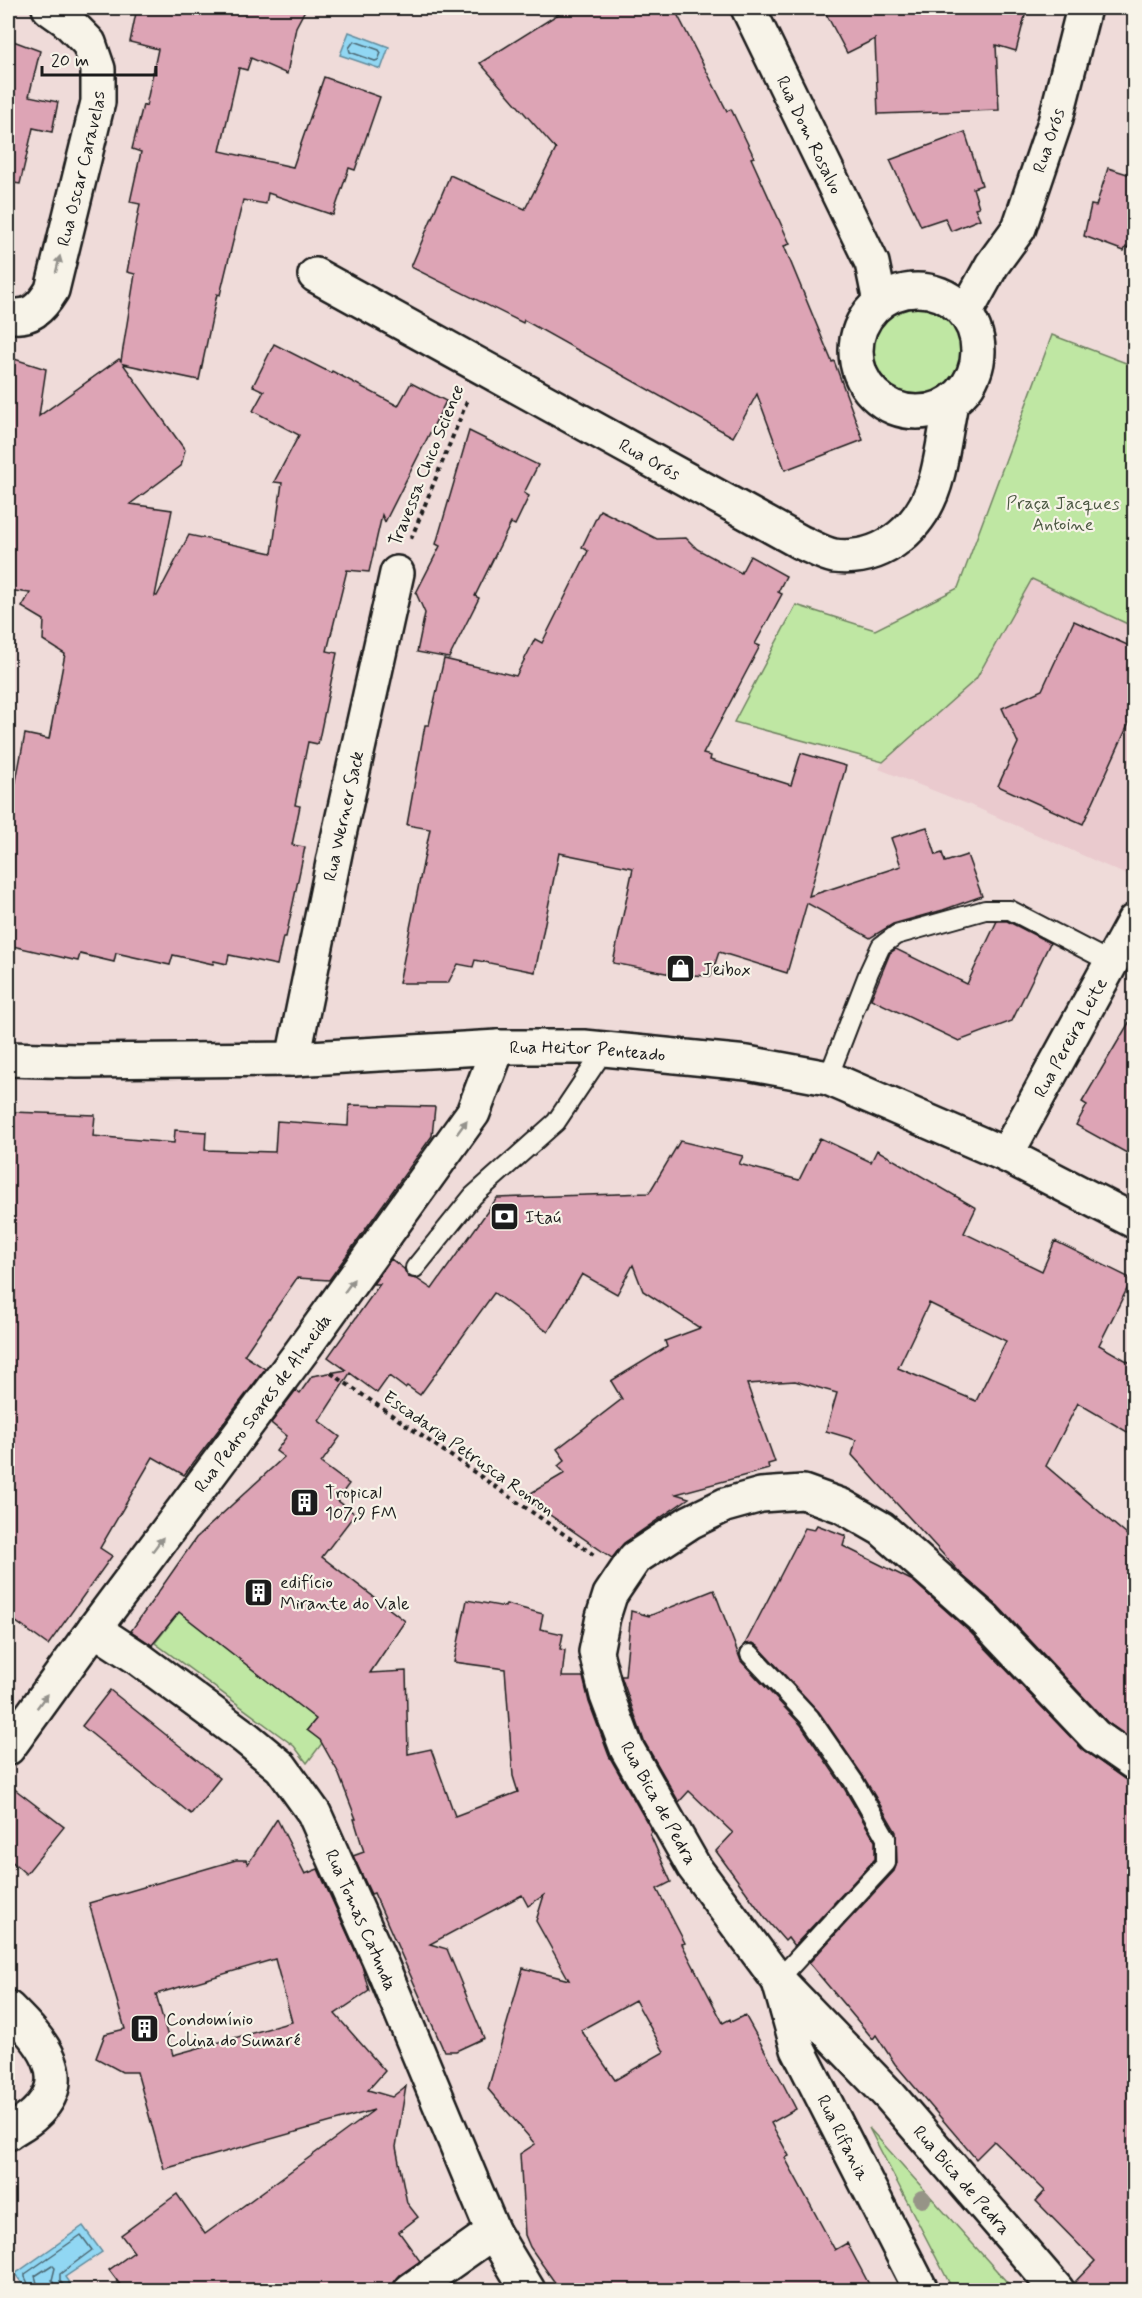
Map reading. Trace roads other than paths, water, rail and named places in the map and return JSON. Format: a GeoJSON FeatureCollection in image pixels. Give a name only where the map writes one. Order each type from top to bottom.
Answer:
{"type":"FeatureCollection","features":[{"type":"Feature","properties":{"kind":"street","name":"Rua Oscar Caravelas"},"geometry":{"type":"LineString","coordinates":[[8,315],[24,316],[40,309],[52,290],[99,102],[98,69],[89,44],[66,20],[49,8]]}},
{"type":"Feature","properties":{"kind":"street","name":"Rua Dom Rosalvo"},"geometry":{"type":"LineString","coordinates":[[748,8],[872,263],[892,296]]}},
{"type":"Feature","properties":{"kind":"street","name":"Rua Orós"},"geometry":{"type":"LineString","coordinates":[[953,303],[992,265],[1019,228],[1054,122],[1084,8]]}},
{"type":"Feature","properties":{"kind":"street","name":"Rua Orós"},"geometry":{"type":"LineString","coordinates":[[315,275],[790,536],[831,556],[853,557],[882,550],[905,534],[925,509],[937,477],[951,403]]}},
{"type":"Feature","properties":{"kind":"street"},"geometry":{"type":"LineString","coordinates":[[892,296],[953,303],[975,327],[979,344],[979,361],[974,377],[951,403],[930,411],[908,412],[885,404],[868,388],[857,367],[856,343],[864,320],[892,296]]}},
{"type":"Feature","properties":{"kind":"street"},"geometry":{"type":"LineString","coordinates":[[908,412],[942,447]]}},
{"type":"Feature","properties":{"kind":"street","name":"Rua Werner Sack"},"geometry":{"type":"LineString","coordinates":[[293,1059],[336,848],[397,573]]}},
{"type":"Feature","properties":{"kind":"street","name":"Rua Pereira Leite"},"geometry":{"type":"LineString","coordinates":[[1006,1155],[1134,921]]}},
{"type":"Feature","properties":{"kind":"street","name":"Rua Heitor Penteado"},"geometry":{"type":"LineString","coordinates":[[8,1059],[77,1061],[293,1059],[498,1047],[605,1048],[747,1062],[828,1078],[1006,1155],[1134,1221]]}},
{"type":"Feature","properties":{"kind":"street","name":"Rua Pedro Soares de Almeida"},"geometry":{"type":"LineString","coordinates":[[8,1748],[301,1352],[473,1113],[498,1047]]}},
{"type":"Feature","properties":{"kind":"street","name":"Rua Bica de Pedra"},"geometry":{"type":"LineString","coordinates":[[1057,2290],[890,2096],[778,1980],[694,1867],[627,1749],[607,1696],[596,1652],[610,1595],[635,1558],[690,1522],[725,1505],[761,1495],[803,1492],[842,1506],[882,1529],[984,1619],[1095,1736],[1134,1763]]}},
{"type":"Feature","properties":{"kind":"street","name":"Rua Tomas Catunda"},"geometry":{"type":"LineString","coordinates":[[94,1629],[138,1658],[273,1760],[281,1767],[314,1813],[384,1972],[493,2232],[528,2290]]}},
{"type":"Feature","properties":{"kind":"street","name":"Rua Rifania"},"geometry":{"type":"LineString","coordinates":[[778,1980],[798,2049],[921,2290]]}},
{"type":"Feature","properties":{"kind":"street"},"geometry":{"type":"LineString","coordinates":[[8,2008],[35,2036],[49,2057],[54,2077],[50,2093],[35,2114],[8,2133]]}},
{"type":"Feature","properties":{"kind":"street"},"geometry":{"type":"LineString","coordinates":[[411,2290],[493,2232]]}},
{"type":"Feature","properties":{"kind":"lane"},"geometry":{"type":"LineString","coordinates":[[828,1078],[881,946],[896,935],[985,910],[1010,910],[1112,963]]}},
{"type":"Feature","properties":{"kind":"lane"},"geometry":{"type":"LineString","coordinates":[[415,1268],[473,1196],[556,1122],[605,1048]]}},
{"type":"Feature","properties":{"kind":"lane"},"geometry":{"type":"LineString","coordinates":[[750,1654],[810,1719],[854,1782],[885,1838],[886,1863],[778,1980]]}},
{"type":"Feature","properties":{"kind":"water"},"geometry":{"type":"Polygon","coordinates":[[[349,32],[389,47],[381,69],[340,55],[349,32]]]}},
{"type":"Feature","properties":{"kind":"water"},"geometry":{"type":"Polygon","coordinates":[[[83,2226],[102,2252],[65,2277],[74,2290],[27,2290],[15,2274],[83,2226]]]}},
{"type":"Feature","properties":{"kind":"place","name":"Jeibox"},"geometry":{"type":"Point","coordinates":[681,969]}},
{"type":"Feature","properties":{"kind":"place","name":"Itaú"},"geometry":{"type":"Point","coordinates":[504,1217]}},
{"type":"Feature","properties":{"kind":"place","name":"Tropical 107,9 FM"},"geometry":{"type":"Point","coordinates":[304,1502]}},
{"type":"Feature","properties":{"kind":"place","name":"edifício Mirante do Vale"},"geometry":{"type":"Point","coordinates":[259,1592]}},
{"type":"Feature","properties":{"kind":"place","name":"Condomínio Colina do Sumaré"},"geometry":{"type":"Point","coordinates":[145,2029]}},
{"type":"Feature","properties":{"kind":"park label","name":"Praça Jacques Antoine"},"geometry":{"type":"Point","coordinates":[1063,513]}}]}
